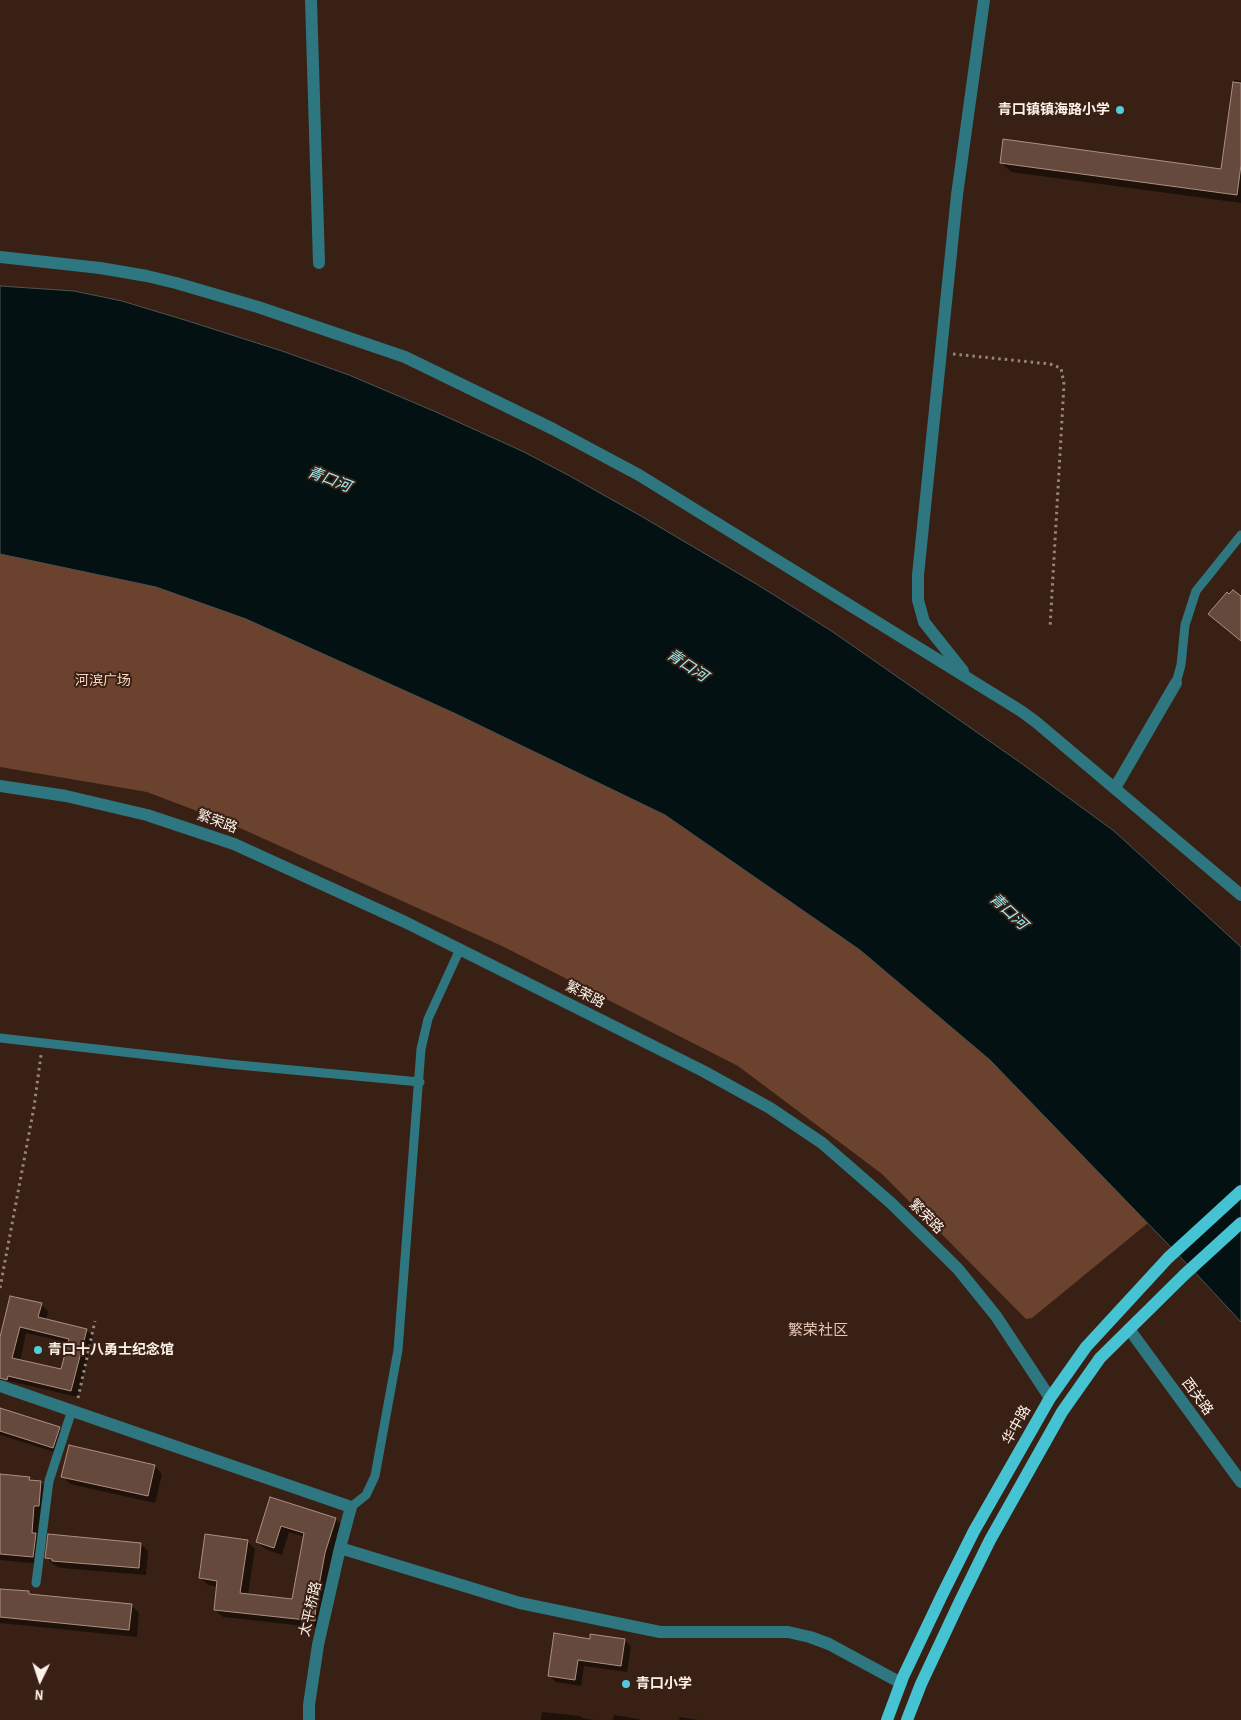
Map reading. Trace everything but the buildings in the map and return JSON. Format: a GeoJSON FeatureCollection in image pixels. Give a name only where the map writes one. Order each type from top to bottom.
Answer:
{"type":"FeatureCollection","features":[{"type":"Feature","properties":{"kind":"main road","name":"华中路"},"geometry":{"type":"LineString","coordinates":[[887,1720],[901,1683],[943,1592],[974,1531],[1050,1398],[1086,1347],[1168,1258],[1241,1191]]}},
{"type":"Feature","properties":{"kind":"main road"},"geometry":{"type":"LineString","coordinates":[[907,1720],[921,1684],[990,1540],[1062,1412],[1100,1358],[1184,1275],[1241,1223]]}},
{"type":"Feature","properties":{"kind":"street"},"geometry":{"type":"LineString","coordinates":[[311,0],[318,263]]}},
{"type":"Feature","properties":{"kind":"street"},"geometry":{"type":"LineString","coordinates":[[969,679],[924,622],[918,600],[918,575],[957,195],[984,0]]}},
{"type":"Feature","properties":{"kind":"street"},"geometry":{"type":"LineString","coordinates":[[0,257],[100,268],[176,283],[258,307],[405,357],[615,461],[1036,722],[1241,895]]}},
{"type":"Feature","properties":{"kind":"street"},"geometry":{"type":"LineString","coordinates":[[1115,788],[1176,683]]}},
{"type":"Feature","properties":{"kind":"street","name":"繁荣路"},"geometry":{"type":"LineString","coordinates":[[0,786],[75,798],[147,815],[200,831],[234,844],[279,863],[460,949],[711,1076],[770,1108],[822,1143],[891,1203],[958,1269],[996,1316],[1050,1398]]}},
{"type":"Feature","properties":{"kind":"street","name":"西关路"},"geometry":{"type":"LineString","coordinates":[[1129,1330],[1241,1482]]}},
{"type":"Feature","properties":{"kind":"street"},"geometry":{"type":"LineString","coordinates":[[0,1386],[351,1507]]}},
{"type":"Feature","properties":{"kind":"street","name":"太平桥路"},"geometry":{"type":"LineString","coordinates":[[309,1720],[309,1705],[318,1645],[351,1507]]}},
{"type":"Feature","properties":{"kind":"street"},"geometry":{"type":"LineString","coordinates":[[340,1548],[520,1603],[660,1632],[788,1632],[810,1636],[829,1644],[901,1683]]}},
{"type":"Feature","properties":{"kind":"lane"},"geometry":{"type":"LineString","coordinates":[[1176,683],[1181,665],[1185,625],[1196,591],[1241,536]]}},
{"type":"Feature","properties":{"kind":"lane"},"geometry":{"type":"LineString","coordinates":[[351,1507],[366,1494],[375,1476],[398,1350],[422,1049],[428,1019],[460,949]]}},
{"type":"Feature","properties":{"kind":"lane"},"geometry":{"type":"LineString","coordinates":[[0,1038],[228,1064],[420,1082]]}},
{"type":"Feature","properties":{"kind":"lane"},"geometry":{"type":"LineString","coordinates":[[36,1583],[49,1481],[73,1410]]}},
{"type":"Feature","properties":{"kind":"path"},"geometry":{"type":"LineString","coordinates":[[941,353],[1050,364],[1061,368],[1064,393],[1050,628]]}},
{"type":"Feature","properties":{"kind":"path"},"geometry":{"type":"LineString","coordinates":[[0,1288],[34,1107],[42,1042]]}},
{"type":"Feature","properties":{"kind":"path"},"geometry":{"type":"LineString","coordinates":[[73,1410],[95,1321]]}},
{"type":"Feature","properties":{"kind":"green space","name":"河滨广场"},"geometry":{"type":"Polygon","coordinates":[[[0,554],[156,587],[246,619],[454,713],[665,815],[860,950],[990,1060],[1148,1223],[1032,1318],[1026,1319],[882,1174],[738,1066],[502,946],[231,824],[147,792],[0,767],[0,554]]]}},
{"type":"Feature","properties":{"kind":"water","name":"青口河"},"geometry":{"type":"Polygon","coordinates":[[[0,286],[74,291],[122,301],[188,321],[349,375],[522,451],[641,516],[833,632],[1021,763],[1114,831],[1241,947],[1241,1322],[990,1060],[860,950],[665,815],[454,713],[246,619],[156,587],[0,554],[0,286]]]}},
{"type":"Feature","properties":{"kind":"place","name":"青口镇镇海路小学"},"geometry":{"type":"Point","coordinates":[1120,110]}},
{"type":"Feature","properties":{"kind":"place","name":"青口十八勇士纪念馆"},"geometry":{"type":"Point","coordinates":[38,1350]}},
{"type":"Feature","properties":{"kind":"place","name":"青口小学"},"geometry":{"type":"Point","coordinates":[626,1684]}},
{"type":"Feature","properties":{"kind":"district","name":"繁荣社区"},"geometry":{"type":"Point","coordinates":[818,1331]}}]}
